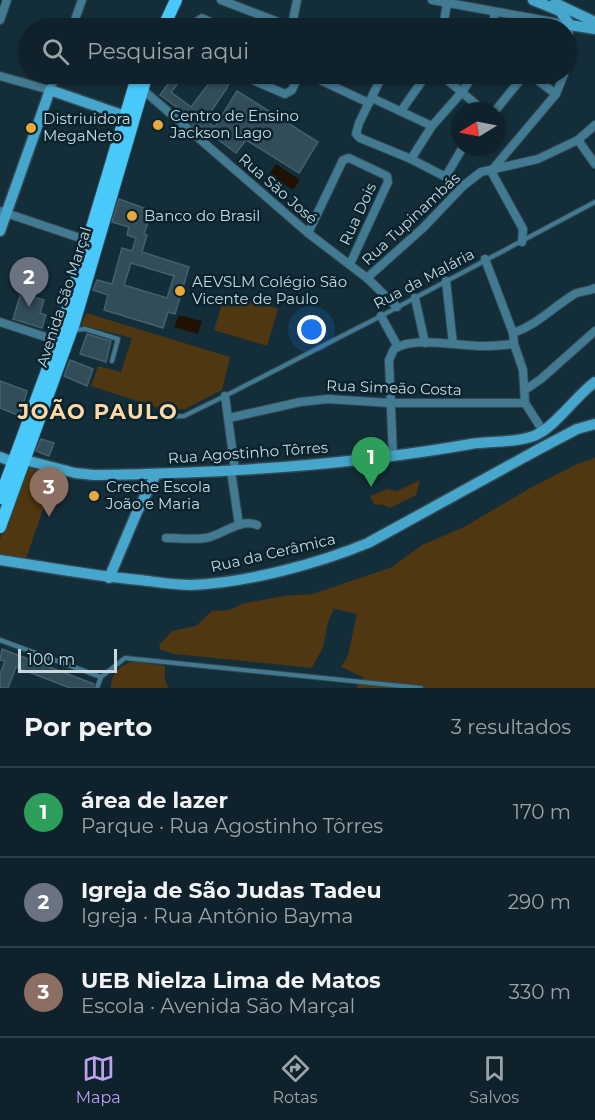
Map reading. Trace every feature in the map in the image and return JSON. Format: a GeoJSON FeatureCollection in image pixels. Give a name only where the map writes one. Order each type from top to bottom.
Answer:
{"type":"FeatureCollection","features":[{"type":"Feature","properties":{"kind":"main road"},"geometry":{"type":"LineString","coordinates":[[159,18],[167,0]]}},
{"type":"Feature","properties":{"kind":"main road"},"geometry":{"type":"LineString","coordinates":[[168,18],[176,0]]}},
{"type":"Feature","properties":{"kind":"main road","name":"Avenida São Marçal"},"geometry":{"type":"LineString","coordinates":[[0,527],[89,241],[135,84]]}},
{"type":"Feature","properties":{"kind":"main road","name":"Avenida São Marçal"},"geometry":{"type":"LineString","coordinates":[[0,498],[19,461],[71,330],[144,84]]}},
{"type":"Feature","properties":{"kind":"street"},"geometry":{"type":"LineString","coordinates":[[0,20],[7,0]]}},
{"type":"Feature","properties":{"kind":"street"},"geometry":{"type":"LineString","coordinates":[[76,18],[82,0]]}},
{"type":"Feature","properties":{"kind":"street"},"geometry":{"type":"LineString","coordinates":[[221,0],[268,18]]}},
{"type":"Feature","properties":{"kind":"street"},"geometry":{"type":"LineString","coordinates":[[293,18],[297,0]]}},
{"type":"Feature","properties":{"kind":"street"},"geometry":{"type":"LineString","coordinates":[[432,0],[530,18]]}},
{"type":"Feature","properties":{"kind":"street"},"geometry":{"type":"LineString","coordinates":[[533,0],[560,11],[565,18]]}},
{"type":"Feature","properties":{"kind":"street"},"geometry":{"type":"LineString","coordinates":[[548,0],[595,22]]}},
{"type":"Feature","properties":{"kind":"street"},"geometry":{"type":"LineString","coordinates":[[445,18],[447,3]]}},
{"type":"Feature","properties":{"kind":"street"},"geometry":{"type":"LineString","coordinates":[[494,18],[495,12]]}},
{"type":"Feature","properties":{"kind":"street"},"geometry":{"type":"LineString","coordinates":[[577,26],[595,29]]}},
{"type":"Feature","properties":{"kind":"street"},"geometry":{"type":"LineString","coordinates":[[0,76],[18,81]]}},
{"type":"Feature","properties":{"kind":"street"},"geometry":{"type":"LineString","coordinates":[[29,84],[125,116]]}},
{"type":"Feature","properties":{"kind":"street"},"geometry":{"type":"LineString","coordinates":[[0,231],[3,212],[52,84]]}},
{"type":"Feature","properties":{"kind":"street"},"geometry":{"type":"LineString","coordinates":[[262,84],[285,94],[292,90],[295,84]]}},
{"type":"Feature","properties":{"kind":"street"},"geometry":{"type":"LineString","coordinates":[[330,84],[401,111],[432,126]]}},
{"type":"Feature","properties":{"kind":"street"},"geometry":{"type":"LineString","coordinates":[[378,84],[356,134],[360,138],[411,159],[463,186]]}},
{"type":"Feature","properties":{"kind":"street"},"geometry":{"type":"LineString","coordinates":[[401,111],[420,84]]}},
{"type":"Feature","properties":{"kind":"street"},"geometry":{"type":"LineString","coordinates":[[452,84],[474,102]]}},
{"type":"Feature","properties":{"kind":"street"},"geometry":{"type":"LineString","coordinates":[[411,159],[432,126],[467,84]]}},
{"type":"Feature","properties":{"kind":"street"},"geometry":{"type":"LineString","coordinates":[[502,102],[517,84]]}},
{"type":"Feature","properties":{"kind":"street"},"geometry":{"type":"LineString","coordinates":[[542,84],[556,94]]}},
{"type":"Feature","properties":{"kind":"street","name":"Rua Tupinambás"},"geometry":{"type":"LineString","coordinates":[[367,278],[424,227],[463,186],[484,171],[491,171],[556,94],[560,84]]}},
{"type":"Feature","properties":{"kind":"street","name":"Rua São José"},"geometry":{"type":"LineString","coordinates":[[142,89],[308,233],[367,278],[397,307]]}},
{"type":"Feature","properties":{"kind":"street"},"geometry":{"type":"LineString","coordinates":[[522,242],[523,228],[491,171],[538,159],[578,140],[595,125]]}},
{"type":"Feature","properties":{"kind":"street"},"geometry":{"type":"LineString","coordinates":[[578,140],[593,158]]}},
{"type":"Feature","properties":{"kind":"street"},"geometry":{"type":"LineString","coordinates":[[446,176],[458,156]]}},
{"type":"Feature","properties":{"kind":"street","name":"Rua Dois"},"geometry":{"type":"LineString","coordinates":[[308,233],[343,160],[349,158],[387,176],[388,182],[350,264]]}},
{"type":"Feature","properties":{"kind":"street"},"geometry":{"type":"LineString","coordinates":[[3,212],[89,241]]}},
{"type":"Feature","properties":{"kind":"street"},"geometry":{"type":"LineString","coordinates":[[485,259],[513,333],[514,344],[521,360],[525,403],[538,433],[541,448]]}},
{"type":"Feature","properties":{"kind":"street"},"geometry":{"type":"LineString","coordinates":[[446,281],[453,344]]}},
{"type":"Feature","properties":{"kind":"street"},"geometry":{"type":"LineString","coordinates":[[513,333],[533,325],[575,293],[595,288]]}},
{"type":"Feature","properties":{"kind":"street"},"geometry":{"type":"LineString","coordinates":[[415,298],[425,343]]}},
{"type":"Feature","properties":{"kind":"street"},"geometry":{"type":"LineString","coordinates":[[381,316],[398,346]]}},
{"type":"Feature","properties":{"kind":"street"},"geometry":{"type":"LineString","coordinates":[[0,322],[58,342]]}},
{"type":"Feature","properties":{"kind":"street"},"geometry":{"type":"LineString","coordinates":[[525,390],[541,379],[595,331]]}},
{"type":"Feature","properties":{"kind":"street"},"geometry":{"type":"LineString","coordinates":[[393,457],[389,360],[392,352],[398,346],[425,343],[484,346],[514,344]]}},
{"type":"Feature","properties":{"kind":"street"},"geometry":{"type":"LineString","coordinates":[[538,433],[595,382]]}},
{"type":"Feature","properties":{"kind":"street"},"geometry":{"type":"LineString","coordinates":[[225,396],[239,525]]}},
{"type":"Feature","properties":{"kind":"street","name":"Rua Simeão Costa"},"geometry":{"type":"LineString","coordinates":[[229,418],[315,400],[390,403],[525,403]]}},
{"type":"Feature","properties":{"kind":"street","name":"Rua da Cerâmica"},"geometry":{"type":"LineString","coordinates":[[0,560],[109,578],[192,585],[254,576],[328,558],[368,543],[577,429],[595,424]]}},
{"type":"Feature","properties":{"kind":"street","name":"Rua Agostinho Tôrres"},"geometry":{"type":"LineString","coordinates":[[0,457],[84,474],[233,471],[393,457],[538,433]]}},
{"type":"Feature","properties":{"kind":"street"},"geometry":{"type":"LineString","coordinates":[[109,578],[128,531],[156,474]]}},
{"type":"Feature","properties":{"kind":"street"},"geometry":{"type":"LineString","coordinates":[[166,538],[208,538],[239,525],[248,523],[257,525]]}},
{"type":"Feature","properties":{"kind":"lane","name":"Rua da Malária"},"geometry":{"type":"LineString","coordinates":[[166,417],[184,416],[225,396],[595,202]]}},
{"type":"Feature","properties":{"kind":"lane"},"geometry":{"type":"LineString","coordinates":[[71,330],[85,329],[118,339],[112,361]]}},
{"type":"Feature","properties":{"kind":"lane"},"geometry":{"type":"LineString","coordinates":[[0,640],[101,677]]}},
{"type":"Feature","properties":{"kind":"lane"},"geometry":{"type":"LineString","coordinates":[[97,688],[101,677],[125,658],[421,688]]}},
{"type":"Feature","properties":{"kind":"shaded area"},"geometry":{"type":"Polygon","coordinates":[[[276,164],[300,180],[293,190],[269,174],[276,164]]]}},
{"type":"Feature","properties":{"kind":"shaded area"},"geometry":{"type":"Polygon","coordinates":[[[225,293],[278,309],[267,346],[214,330],[225,293]]]}},
{"type":"Feature","properties":{"kind":"shaded area"},"geometry":{"type":"Polygon","coordinates":[[[86,313],[230,357],[222,390],[185,409],[165,410],[91,386],[98,366],[121,372],[132,338],[81,325],[86,313]]]}},
{"type":"Feature","properties":{"kind":"shaded area"},"geometry":{"type":"Polygon","coordinates":[[[179,315],[202,321],[198,334],[174,327],[179,315]]]}},
{"type":"Feature","properties":{"kind":"shaded area"},"geometry":{"type":"Polygon","coordinates":[[[595,458],[595,688],[356,688],[363,677],[341,667],[348,655],[357,614],[334,609],[328,622],[323,647],[312,668],[175,654],[161,650],[159,645],[172,631],[196,626],[212,611],[229,610],[245,603],[284,596],[313,594],[392,567],[422,545],[464,527],[532,487],[577,464],[595,458]]]}},
{"type":"Feature","properties":{"kind":"shaded area"},"geometry":{"type":"Polygon","coordinates":[[[28,467],[54,477],[26,559],[0,554],[0,539],[28,467]]]}},
{"type":"Feature","properties":{"kind":"shaded area"},"geometry":{"type":"Polygon","coordinates":[[[420,480],[416,495],[390,508],[374,504],[370,496],[387,489],[397,491],[420,480]]]}},
{"type":"Feature","properties":{"kind":"shaded area"},"geometry":{"type":"Polygon","coordinates":[[[135,661],[165,666],[165,680],[168,688],[111,688],[111,683],[118,670],[125,664],[135,661]]]}},
{"type":"Feature","properties":{"kind":"building"},"geometry":{"type":"Polygon","coordinates":[[[168,84],[178,84],[171,92],[191,107],[208,84],[229,84],[205,120],[215,127],[237,91],[318,142],[299,173],[246,140],[236,153],[199,125],[197,128],[194,126],[188,121],[189,116],[160,95],[168,84]]]}},
{"type":"Feature","properties":{"kind":"building"},"geometry":{"type":"Polygon","coordinates":[[[119,199],[152,211],[144,234],[147,235],[142,252],[189,267],[175,314],[168,312],[163,328],[104,310],[108,295],[93,290],[97,280],[112,284],[122,248],[132,251],[136,238],[127,235],[129,227],[112,222],[119,199]],[[131,263],[124,285],[167,298],[174,276],[131,263]]]}},
{"type":"Feature","properties":{"kind":"building"},"geometry":{"type":"Polygon","coordinates":[[[21,293],[44,300],[40,313],[46,315],[42,328],[13,319],[21,293]]]}},
{"type":"Feature","properties":{"kind":"building"},"geometry":{"type":"Polygon","coordinates":[[[87,334],[111,341],[106,362],[80,354],[87,334]]]}},
{"type":"Feature","properties":{"kind":"building"},"geometry":{"type":"Polygon","coordinates":[[[70,360],[93,369],[87,386],[64,376],[70,360]]]}},
{"type":"Feature","properties":{"kind":"building"},"geometry":{"type":"Polygon","coordinates":[[[0,381],[27,391],[20,416],[0,408],[0,381]]]}},
{"type":"Feature","properties":{"kind":"building"},"geometry":{"type":"Polygon","coordinates":[[[41,439],[54,443],[49,456],[36,451],[41,439]]]}},
{"type":"Feature","properties":{"kind":"building"},"geometry":{"type":"Polygon","coordinates":[[[2,649],[94,684],[93,688],[70,688],[16,667],[8,688],[0,688],[0,674],[5,661],[0,660],[2,649]]]}},
{"type":"Feature","properties":{"kind":"place","name":"Centro de Ensino Jackson Lago"},"geometry":{"type":"Point","coordinates":[158,125]}},
{"type":"Feature","properties":{"kind":"place","name":"Distriuidora MegaNeto"},"geometry":{"type":"Point","coordinates":[31,128]}},
{"type":"Feature","properties":{"kind":"place","name":"Banco do Brasil"},"geometry":{"type":"Point","coordinates":[132,216]}},
{"type":"Feature","properties":{"kind":"place","name":"AEVSLM Colégio São Vicente de Paulo"},"geometry":{"type":"Point","coordinates":[180,291]}},
{"type":"Feature","properties":{"kind":"place","name":"Igreja de São Judas Tadeu"},"geometry":{"type":"Point","coordinates":[29,307]}},
{"type":"Feature","properties":{"kind":"place","name":"área de lazer"},"geometry":{"type":"Point","coordinates":[371,487]}},
{"type":"Feature","properties":{"kind":"place","name":"Creche Escola João e Maria"},"geometry":{"type":"Point","coordinates":[94,496]}},
{"type":"Feature","properties":{"kind":"place","name":"UEB Nielza Lima de Matos"},"geometry":{"type":"Point","coordinates":[49,517]}},
{"type":"Feature","properties":{"kind":"district","name":"JOÃO PAULO"},"geometry":{"type":"Point","coordinates":[98,412]}}]}
